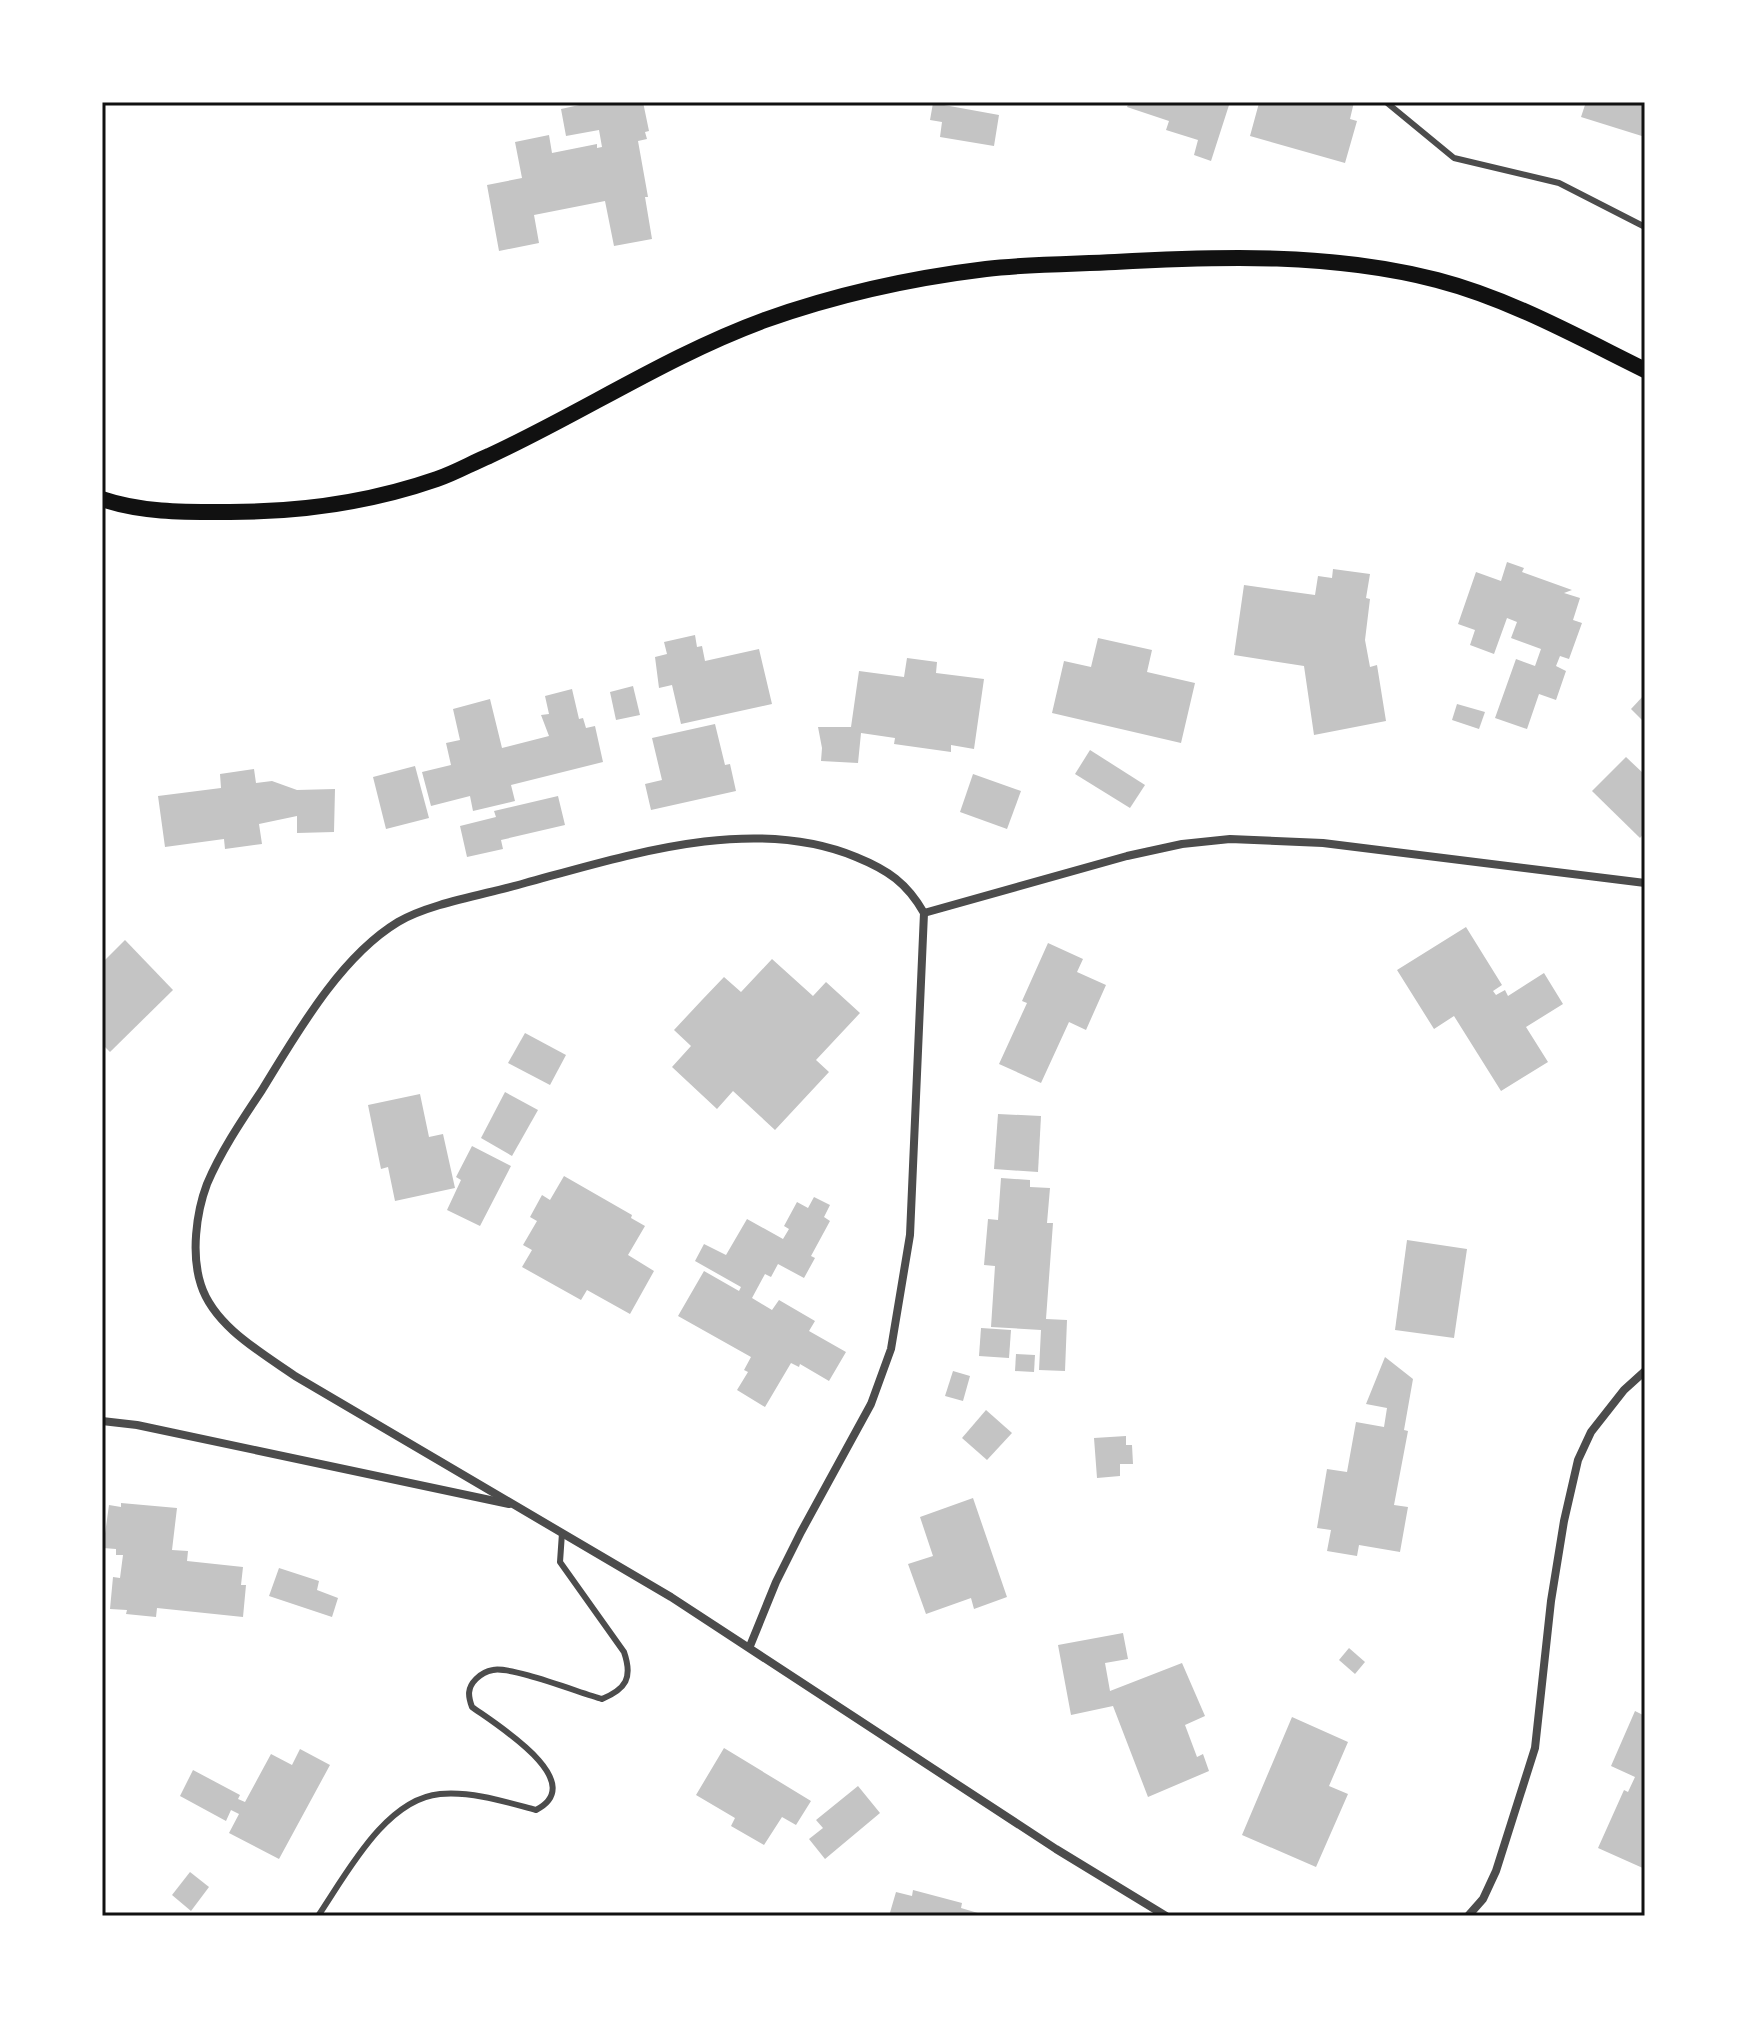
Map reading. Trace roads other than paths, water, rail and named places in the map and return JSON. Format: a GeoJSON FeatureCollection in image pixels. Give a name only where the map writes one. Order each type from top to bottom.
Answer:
{"type":"FeatureCollection","features":[{"type":"Feature","properties":{"kind":"main road"},"geometry":{"type":"LineString","coordinates":[[102,499],[121,506],[171,512],[258,512],[316,508],[383,495],[440,478],[515,444],[701,347],[762,321],[822,301],[987,269],[1263,257],[1362,264],[1439,280],[1511,305],[1645,370]]}},
{"type":"Feature","properties":{"kind":"street"},"geometry":{"type":"LineString","coordinates":[[750,1646],[776,1582],[871,1404],[891,1349],[910,1235],[924,913],[912,892],[874,864],[829,846],[754,836],[665,849],[431,909],[399,922],[368,945],[339,975],[282,1057],[233,1134],[207,1186],[197,1228],[195,1262],[201,1288],[221,1317],[251,1344],[295,1376],[750,1646],[1056,1849],[1166,1916]]}},
{"type":"Feature","properties":{"kind":"street"},"geometry":{"type":"LineString","coordinates":[[924,913],[1127,856],[1182,844],[1230,839],[1323,843],[1645,883]]}},
{"type":"Feature","properties":{"kind":"street"},"geometry":{"type":"LineString","coordinates":[[1468,1916],[1483,1899],[1496,1871],[1535,1748],[1551,1601],[1578,1460],[1591,1432],[1624,1390],[1645,1371]]}},
{"type":"Feature","properties":{"kind":"street"},"geometry":{"type":"LineString","coordinates":[[102,1421],[137,1425],[517,1506]]}},
{"type":"Feature","properties":{"kind":"lane"},"geometry":{"type":"LineString","coordinates":[[1386,102],[1454,158],[1559,183],[1645,227]]}},
{"type":"Feature","properties":{"kind":"lane"},"geometry":{"type":"LineString","coordinates":[[318,1916],[391,1815],[410,1804],[437,1794],[464,1794],[536,1810],[545,1806],[550,1799],[550,1774],[541,1761],[472,1707],[468,1696],[471,1685],[479,1676],[494,1669],[515,1672],[602,1699],[620,1692],[629,1667],[624,1652],[560,1562],[562,1533]]}}]}
